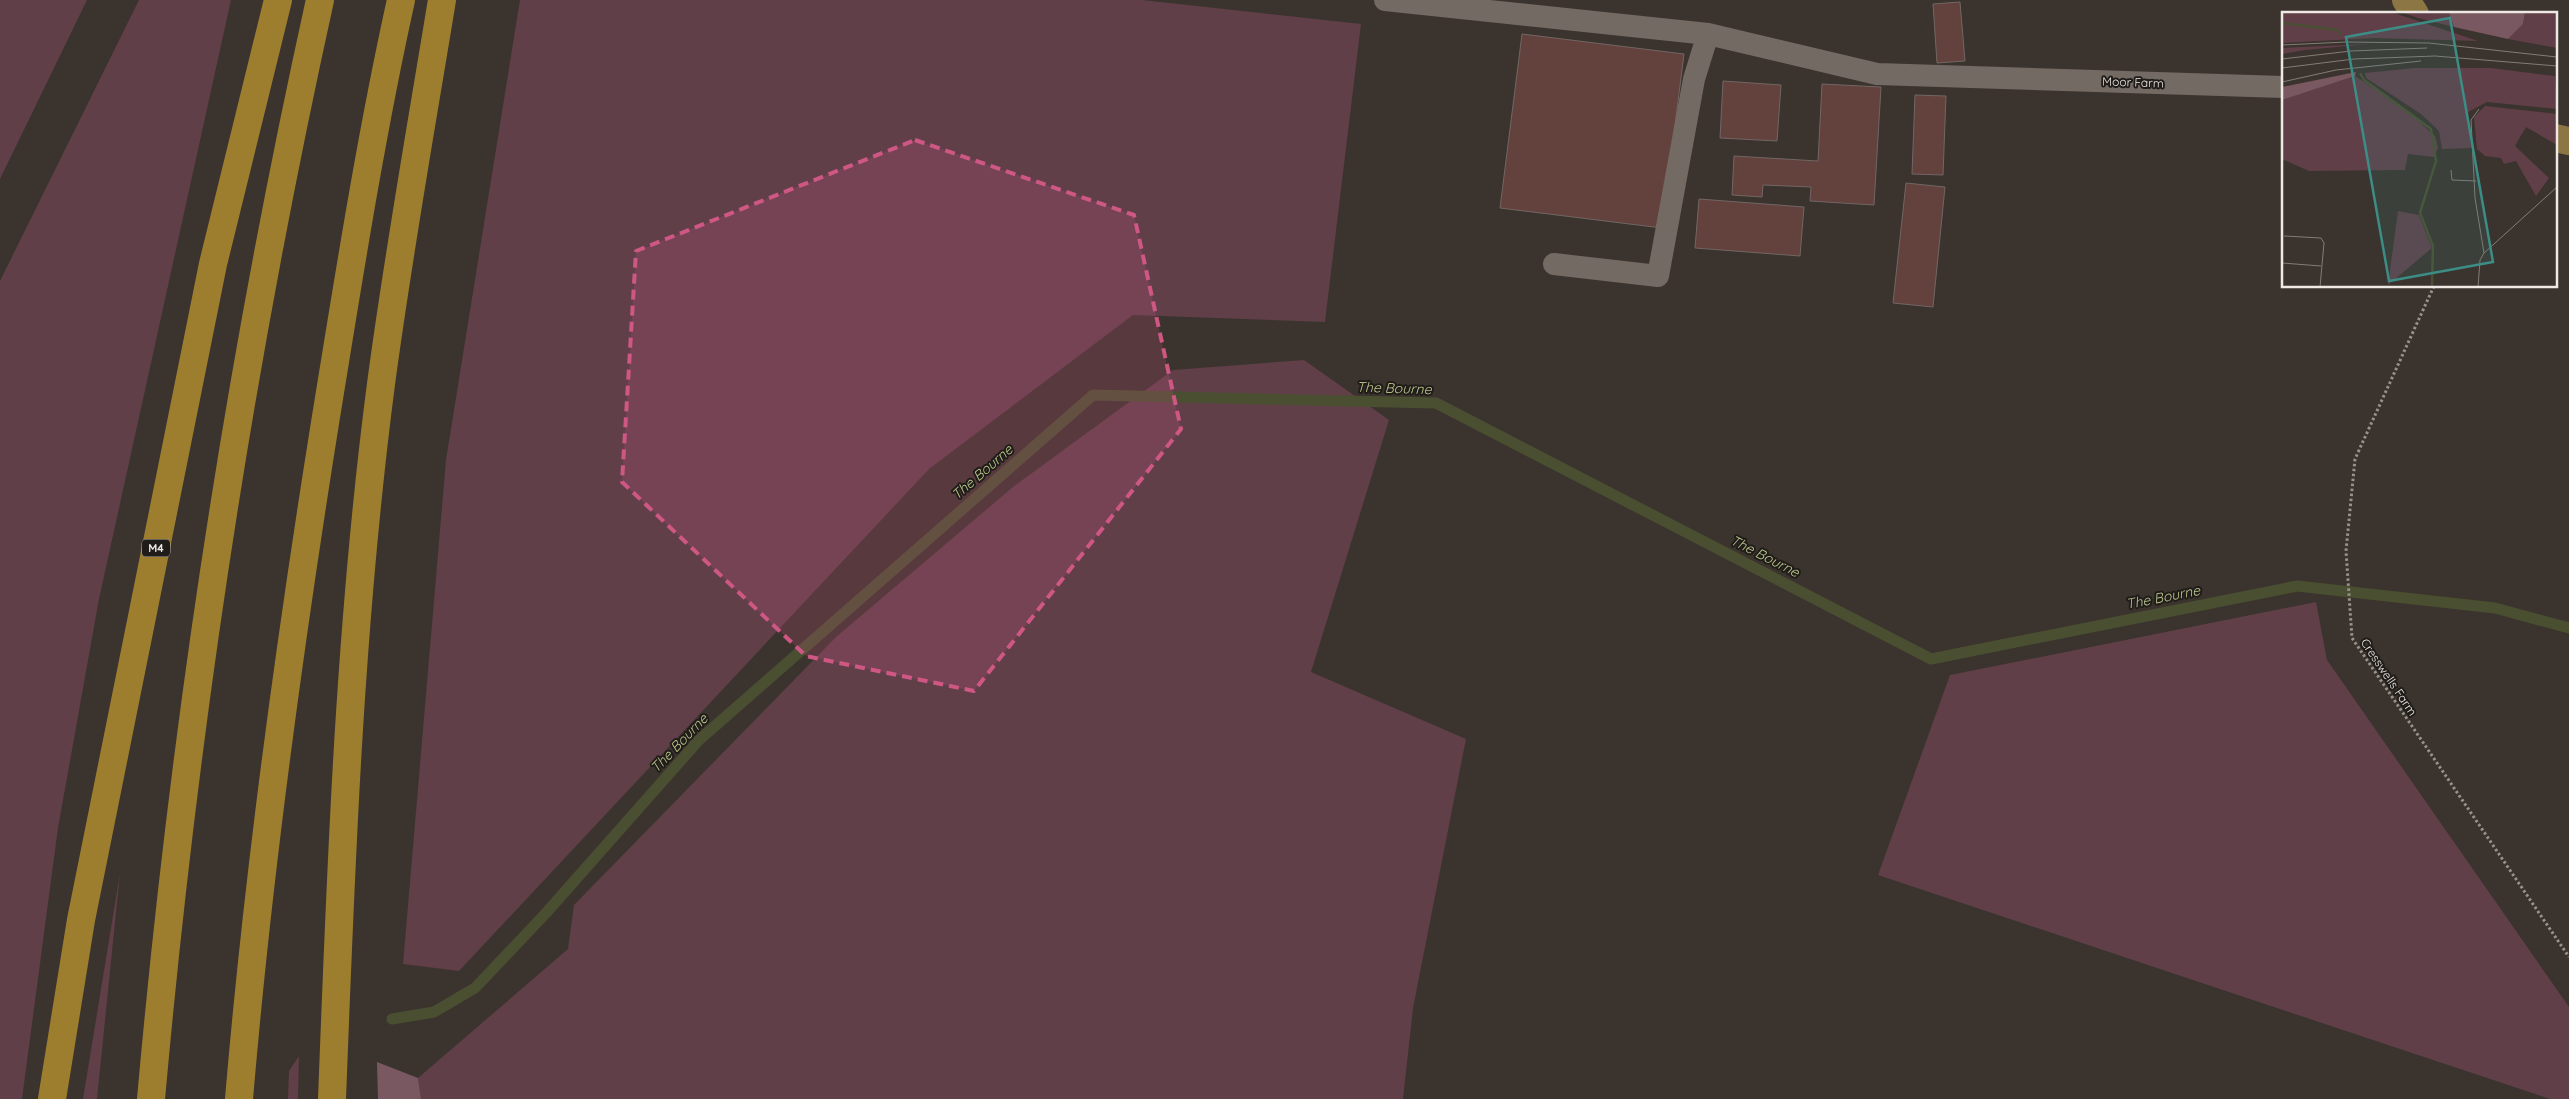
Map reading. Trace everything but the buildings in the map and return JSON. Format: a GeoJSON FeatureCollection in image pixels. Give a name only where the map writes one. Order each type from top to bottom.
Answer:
{"type":"FeatureCollection","features":[{"type":"Feature","properties":{"kind":"highway","name":"M4"},"geometry":{"type":"LineString","coordinates":[[52,1099],[81,920],[211,273],[278,0]]}},
{"type":"Feature","properties":{"kind":"highway"},"geometry":{"type":"LineString","coordinates":[[151,1099],[173,889],[213,577],[268,247],[320,0]]}},
{"type":"Feature","properties":{"kind":"highway"},"geometry":{"type":"LineString","coordinates":[[239,1099],[259,889],[303,556],[358,224],[401,0]]}},
{"type":"Feature","properties":{"kind":"highway"},"geometry":{"type":"LineString","coordinates":[[332,1099],[342,840],[366,526],[381,385],[442,0]]}},
{"type":"Feature","properties":{"kind":"main road"},"geometry":{"type":"LineString","coordinates":[[2406,0],[2414,12]]}},
{"type":"Feature","properties":{"kind":"main road"},"geometry":{"type":"LineString","coordinates":[[2556,138],[2569,141]]}},
{"type":"Feature","properties":{"kind":"lane","name":"Moor Farm"},"geometry":{"type":"LineString","coordinates":[[1385,0],[1708,34],[1876,74],[2282,87]]}},
{"type":"Feature","properties":{"kind":"lane"},"geometry":{"type":"LineString","coordinates":[[1554,264],[1658,276],[1694,78],[1708,34]]}},
{"type":"Feature","properties":{"kind":"path","name":"Cresswells Farm"},"geometry":{"type":"LineString","coordinates":[[2433,288],[2355,459],[2346,551],[2352,638],[2569,957]]}},
{"type":"Feature","properties":{"kind":"highlighted area"},"geometry":{"type":"Polygon","coordinates":[[[915,140],[1134,215],[1181,429],[974,691],[806,656],[622,482],[636,251],[915,140]]]}},
{"type":"Feature","properties":{"kind":"shaded area"},"geometry":{"type":"Polygon","coordinates":[[[0,0],[87,0],[0,179],[0,0]]]}},
{"type":"Feature","properties":{"kind":"shaded area"},"geometry":{"type":"Polygon","coordinates":[[[139,0],[231,0],[99,599],[58,828],[22,1099],[0,1099],[0,281],[139,0]]]}},
{"type":"Feature","properties":{"kind":"shaded area"},"geometry":{"type":"Polygon","coordinates":[[[520,0],[1142,0],[1361,24],[1325,322],[1133,315],[929,469],[459,971],[403,964],[446,460],[520,0]]]}},
{"type":"Feature","properties":{"kind":"shaded area"},"geometry":{"type":"Polygon","coordinates":[[[1304,360],[1389,420],[1311,672],[1466,739],[1413,1008],[1403,1099],[421,1099],[418,1078],[568,949],[574,905],[836,637],[1013,487],[1173,370],[1304,360]]]}},
{"type":"Feature","properties":{"kind":"shaded area"},"geometry":{"type":"Polygon","coordinates":[[[2316,602],[2327,660],[2569,1007],[2569,1099],[2550,1099],[1878,875],[1950,675],[2316,602]]]}},
{"type":"Feature","properties":{"kind":"shaded area"},"geometry":{"type":"Polygon","coordinates":[[[120,873],[97,1099],[83,1099],[120,873]]]}},
{"type":"Feature","properties":{"kind":"shaded area"},"geometry":{"type":"Polygon","coordinates":[[[299,1056],[298,1099],[288,1099],[289,1071],[299,1056]]]}},
{"type":"Feature","properties":{"kind":"shaded area"},"geometry":{"type":"Polygon","coordinates":[[[377,1062],[418,1078],[421,1099],[378,1099],[377,1062]]]}},
{"type":"Feature","properties":{"kind":"waterway","name":"The Bourne"},"geometry":{"type":"LineString","coordinates":[[392,1019],[434,1012],[475,988],[546,913],[699,740],[1093,395],[1436,403],[1931,659],[2297,586],[2495,608],[2569,628]]}}]}
